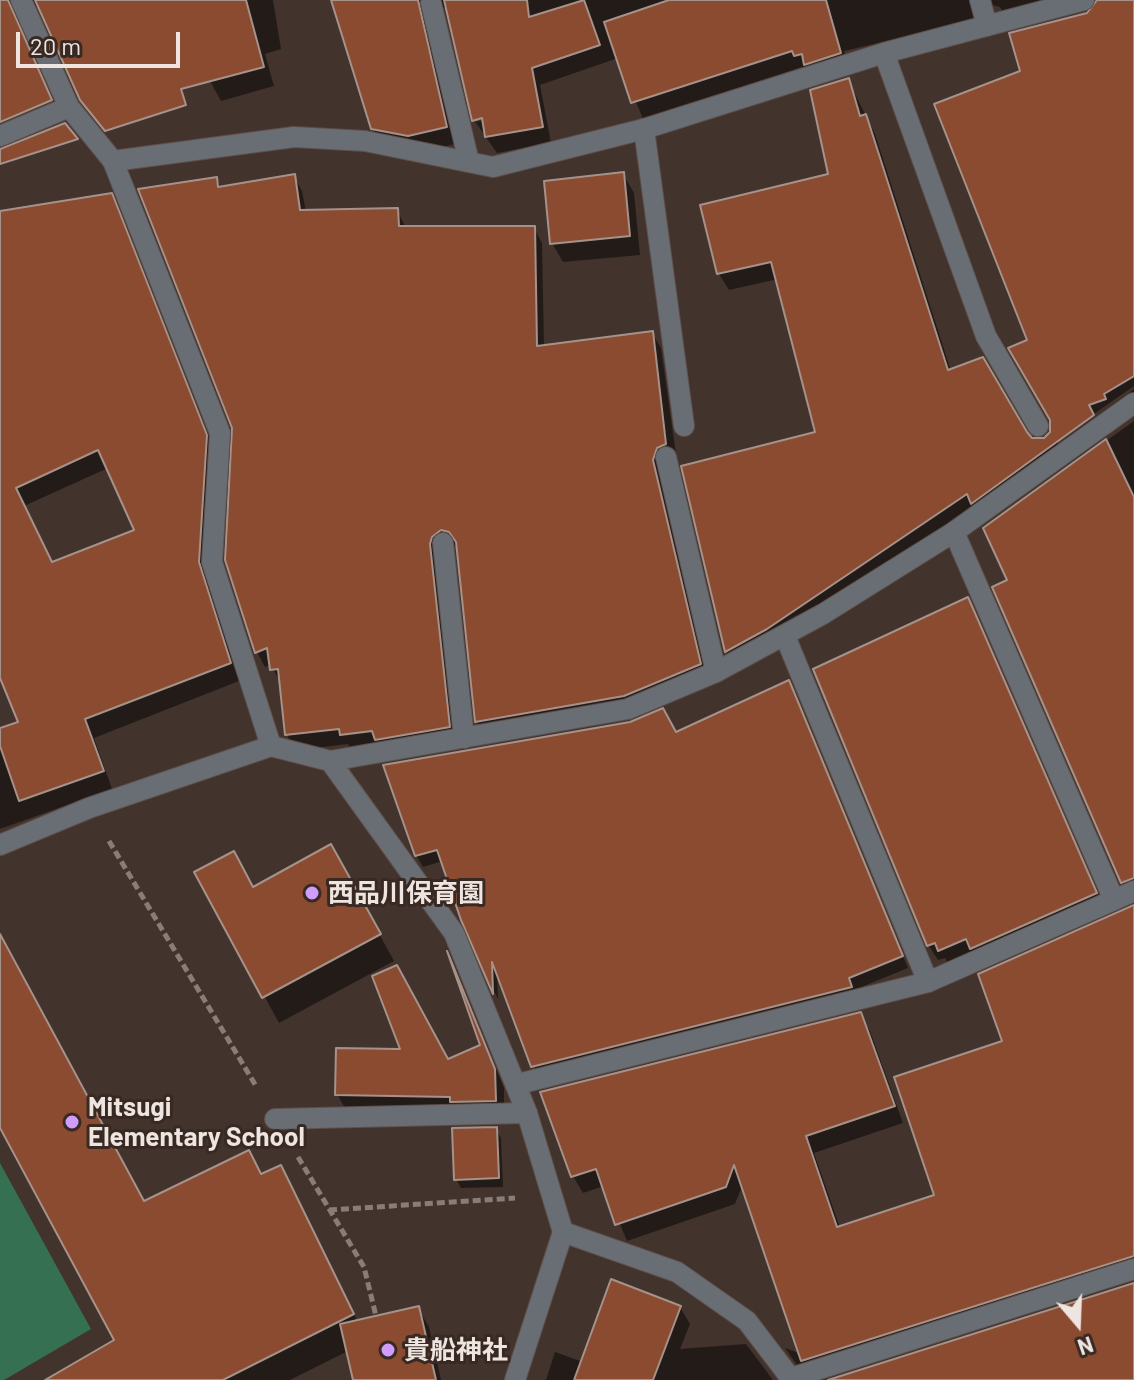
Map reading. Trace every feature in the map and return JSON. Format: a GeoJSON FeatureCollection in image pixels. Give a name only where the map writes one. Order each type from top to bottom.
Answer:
{"type":"FeatureCollection","features":[{"type":"Feature","properties":{"kind":"street"},"geometry":{"type":"LineString","coordinates":[[21,0],[69,107],[113,161],[220,433],[212,562],[271,746]]}},
{"type":"Feature","properties":{"kind":"street"},"geometry":{"type":"LineString","coordinates":[[980,0],[987,26]]}},
{"type":"Feature","properties":{"kind":"street"},"geometry":{"type":"LineString","coordinates":[[113,161],[294,137],[365,141],[493,167],[644,129],[884,53],[1084,0]]}},
{"type":"Feature","properties":{"kind":"street"},"geometry":{"type":"LineString","coordinates":[[431,3],[469,162]]}},
{"type":"Feature","properties":{"kind":"street"},"geometry":{"type":"LineString","coordinates":[[884,53],[986,336],[1038,426]]}},
{"type":"Feature","properties":{"kind":"street"},"geometry":{"type":"LineString","coordinates":[[0,136],[69,107]]}},
{"type":"Feature","properties":{"kind":"street"},"geometry":{"type":"LineString","coordinates":[[644,129],[684,426]]}},
{"type":"Feature","properties":{"kind":"street"},"geometry":{"type":"LineString","coordinates":[[0,845],[89,808],[271,746],[330,761],[628,709],[716,672],[785,636],[954,532],[1134,403]]}},
{"type":"Feature","properties":{"kind":"street"},"geometry":{"type":"LineString","coordinates":[[666,457],[716,672]]}},
{"type":"Feature","properties":{"kind":"street"},"geometry":{"type":"LineString","coordinates":[[954,532],[1114,900]]}},
{"type":"Feature","properties":{"kind":"street"},"geometry":{"type":"LineString","coordinates":[[443,543],[464,738]]}},
{"type":"Feature","properties":{"kind":"street"},"geometry":{"type":"LineString","coordinates":[[785,636],[928,982]]}},
{"type":"Feature","properties":{"kind":"street"},"geometry":{"type":"LineString","coordinates":[[330,761],[454,933],[518,1084],[552,1195],[563,1232],[515,1380]]}},
{"type":"Feature","properties":{"kind":"street"},"geometry":{"type":"LineString","coordinates":[[518,1084],[928,982],[1134,891]]}},
{"type":"Feature","properties":{"kind":"street"},"geometry":{"type":"LineString","coordinates":[[275,1119],[527,1113]]}},
{"type":"Feature","properties":{"kind":"street"},"geometry":{"type":"LineString","coordinates":[[563,1232],[677,1272],[747,1321],[792,1379],[1134,1269]]}},
{"type":"Feature","properties":{"kind":"path"},"geometry":{"type":"LineString","coordinates":[[113,848],[364,1267],[376,1316]]}},
{"type":"Feature","properties":{"kind":"path"},"geometry":{"type":"LineString","coordinates":[[329,1210],[552,1195]]}},
{"type":"Feature","properties":{"kind":"green space"},"geometry":{"type":"Polygon","coordinates":[[[0,1163],[91,1329],[4,1380],[0,1380],[0,1163]]]}},
{"type":"Feature","properties":{"kind":"building"},"geometry":{"type":"Polygon","coordinates":[[[0,0],[8,0],[52,100],[0,122],[0,0]]]}},
{"type":"Feature","properties":{"kind":"building"},"geometry":{"type":"Polygon","coordinates":[[[35,0],[246,0],[264,67],[181,89],[186,105],[105,131],[80,100],[35,0]]]}},
{"type":"Feature","properties":{"kind":"building"},"geometry":{"type":"Polygon","coordinates":[[[331,0],[418,0],[447,127],[408,136],[371,129],[331,0]]]}},
{"type":"Feature","properties":{"kind":"building"},"geometry":{"type":"Polygon","coordinates":[[[444,0],[527,0],[529,17],[584,0],[600,45],[532,68],[543,127],[485,137],[482,118],[472,121],[444,0]]]}},
{"type":"Feature","properties":{"kind":"building"},"geometry":{"type":"Polygon","coordinates":[[[669,0],[826,0],[841,53],[804,65],[802,54],[794,56],[792,51],[631,103],[604,22],[669,0]]]}},
{"type":"Feature","properties":{"kind":"building"},"geometry":{"type":"Polygon","coordinates":[[[1097,0],[1134,0],[1134,376],[1104,394],[1106,399],[1089,405],[1094,415],[971,504],[967,494],[767,629],[725,652],[681,466],[815,432],[771,262],[717,274],[700,205],[828,174],[810,90],[849,78],[860,116],[866,114],[948,370],[983,357],[1027,432],[1032,438],[1044,438],[1050,432],[1050,420],[1008,348],[1027,340],[934,104],[1020,71],[1009,33],[1087,13],[1097,0]]]}},
{"type":"Feature","properties":{"kind":"building"},"geometry":{"type":"Polygon","coordinates":[[[65,123],[78,139],[0,164],[0,149],[65,123]]]}},
{"type":"Feature","properties":{"kind":"building"},"geometry":{"type":"Polygon","coordinates":[[[624,172],[630,236],[550,244],[544,181],[624,172]]]}},
{"type":"Feature","properties":{"kind":"building"},"geometry":{"type":"Polygon","coordinates":[[[295,174],[300,210],[398,208],[399,226],[535,226],[537,346],[653,331],[666,444],[657,448],[653,460],[701,664],[624,696],[475,722],[456,542],[449,532],[441,530],[432,537],[430,544],[450,727],[375,740],[372,731],[340,735],[339,729],[285,735],[278,669],[270,670],[267,648],[255,653],[225,560],[232,428],[138,189],[217,177],[218,187],[295,174]]]}},
{"type":"Feature","properties":{"kind":"building"},"geometry":{"type":"Polygon","coordinates":[[[112,193],[207,435],[199,562],[231,663],[85,719],[104,771],[19,801],[0,746],[0,728],[18,722],[0,678],[0,211],[112,193]],[[98,450],[16,488],[52,562],[134,530],[98,450]]]}},
{"type":"Feature","properties":{"kind":"building"},"geometry":{"type":"Polygon","coordinates":[[[1106,439],[1134,497],[1134,878],[1121,883],[992,587],[1007,580],[983,528],[1106,439]]]}},
{"type":"Feature","properties":{"kind":"building"},"geometry":{"type":"Polygon","coordinates":[[[968,597],[1097,893],[970,949],[966,939],[938,951],[935,943],[927,946],[813,669],[968,597]]]}},
{"type":"Feature","properties":{"kind":"building"},"geometry":{"type":"Polygon","coordinates":[[[789,680],[903,956],[849,978],[852,987],[531,1067],[492,962],[493,994],[461,920],[437,850],[415,856],[383,765],[630,722],[663,708],[676,732],[789,680]]]}},
{"type":"Feature","properties":{"kind":"building"},"geometry":{"type":"Polygon","coordinates":[[[331,844],[381,934],[262,998],[194,872],[234,851],[253,887],[331,844]]]}},
{"type":"Feature","properties":{"kind":"building"},"geometry":{"type":"Polygon","coordinates":[[[1134,905],[1134,1256],[801,1361],[734,1165],[726,1187],[615,1225],[596,1169],[571,1177],[540,1092],[861,1012],[895,1106],[806,1136],[837,1227],[934,1195],[894,1077],[1002,1041],[978,974],[1134,905]]]}},
{"type":"Feature","properties":{"kind":"building","name":"Mitsugi Elementary School"},"geometry":{"type":"Polygon","coordinates":[[[0,934],[144,1201],[249,1150],[261,1174],[281,1165],[354,1314],[223,1380],[45,1380],[114,1340],[0,1128],[0,934]]]}},
{"type":"Feature","properties":{"kind":"building"},"geometry":{"type":"Polygon","coordinates":[[[447,951],[495,1069],[496,1101],[450,1102],[450,1097],[335,1095],[336,1048],[400,1049],[372,976],[397,965],[448,1059],[480,1045],[447,951]]]}},
{"type":"Feature","properties":{"kind":"building"},"geometry":{"type":"Polygon","coordinates":[[[497,1127],[499,1178],[454,1180],[452,1128],[497,1127]]]}},
{"type":"Feature","properties":{"kind":"building"},"geometry":{"type":"Polygon","coordinates":[[[611,1279],[681,1306],[653,1380],[574,1380],[611,1279]]]}},
{"type":"Feature","properties":{"kind":"building"},"geometry":{"type":"Polygon","coordinates":[[[1134,1283],[1134,1380],[828,1380],[1134,1283]]]}},
{"type":"Feature","properties":{"kind":"building","name":"貴船神社"},"geometry":{"type":"Polygon","coordinates":[[[419,1306],[436,1380],[353,1380],[340,1324],[419,1306]]]}},
{"type":"Feature","properties":{"kind":"place","name":"西品川保育園"},"geometry":{"type":"Point","coordinates":[312,893]}},
{"type":"Feature","properties":{"kind":"place","name":"Mitsugi Elementary School"},"geometry":{"type":"Point","coordinates":[72,1122]}},
{"type":"Feature","properties":{"kind":"place","name":"貴船神社"},"geometry":{"type":"Point","coordinates":[388,1350]}}]}
